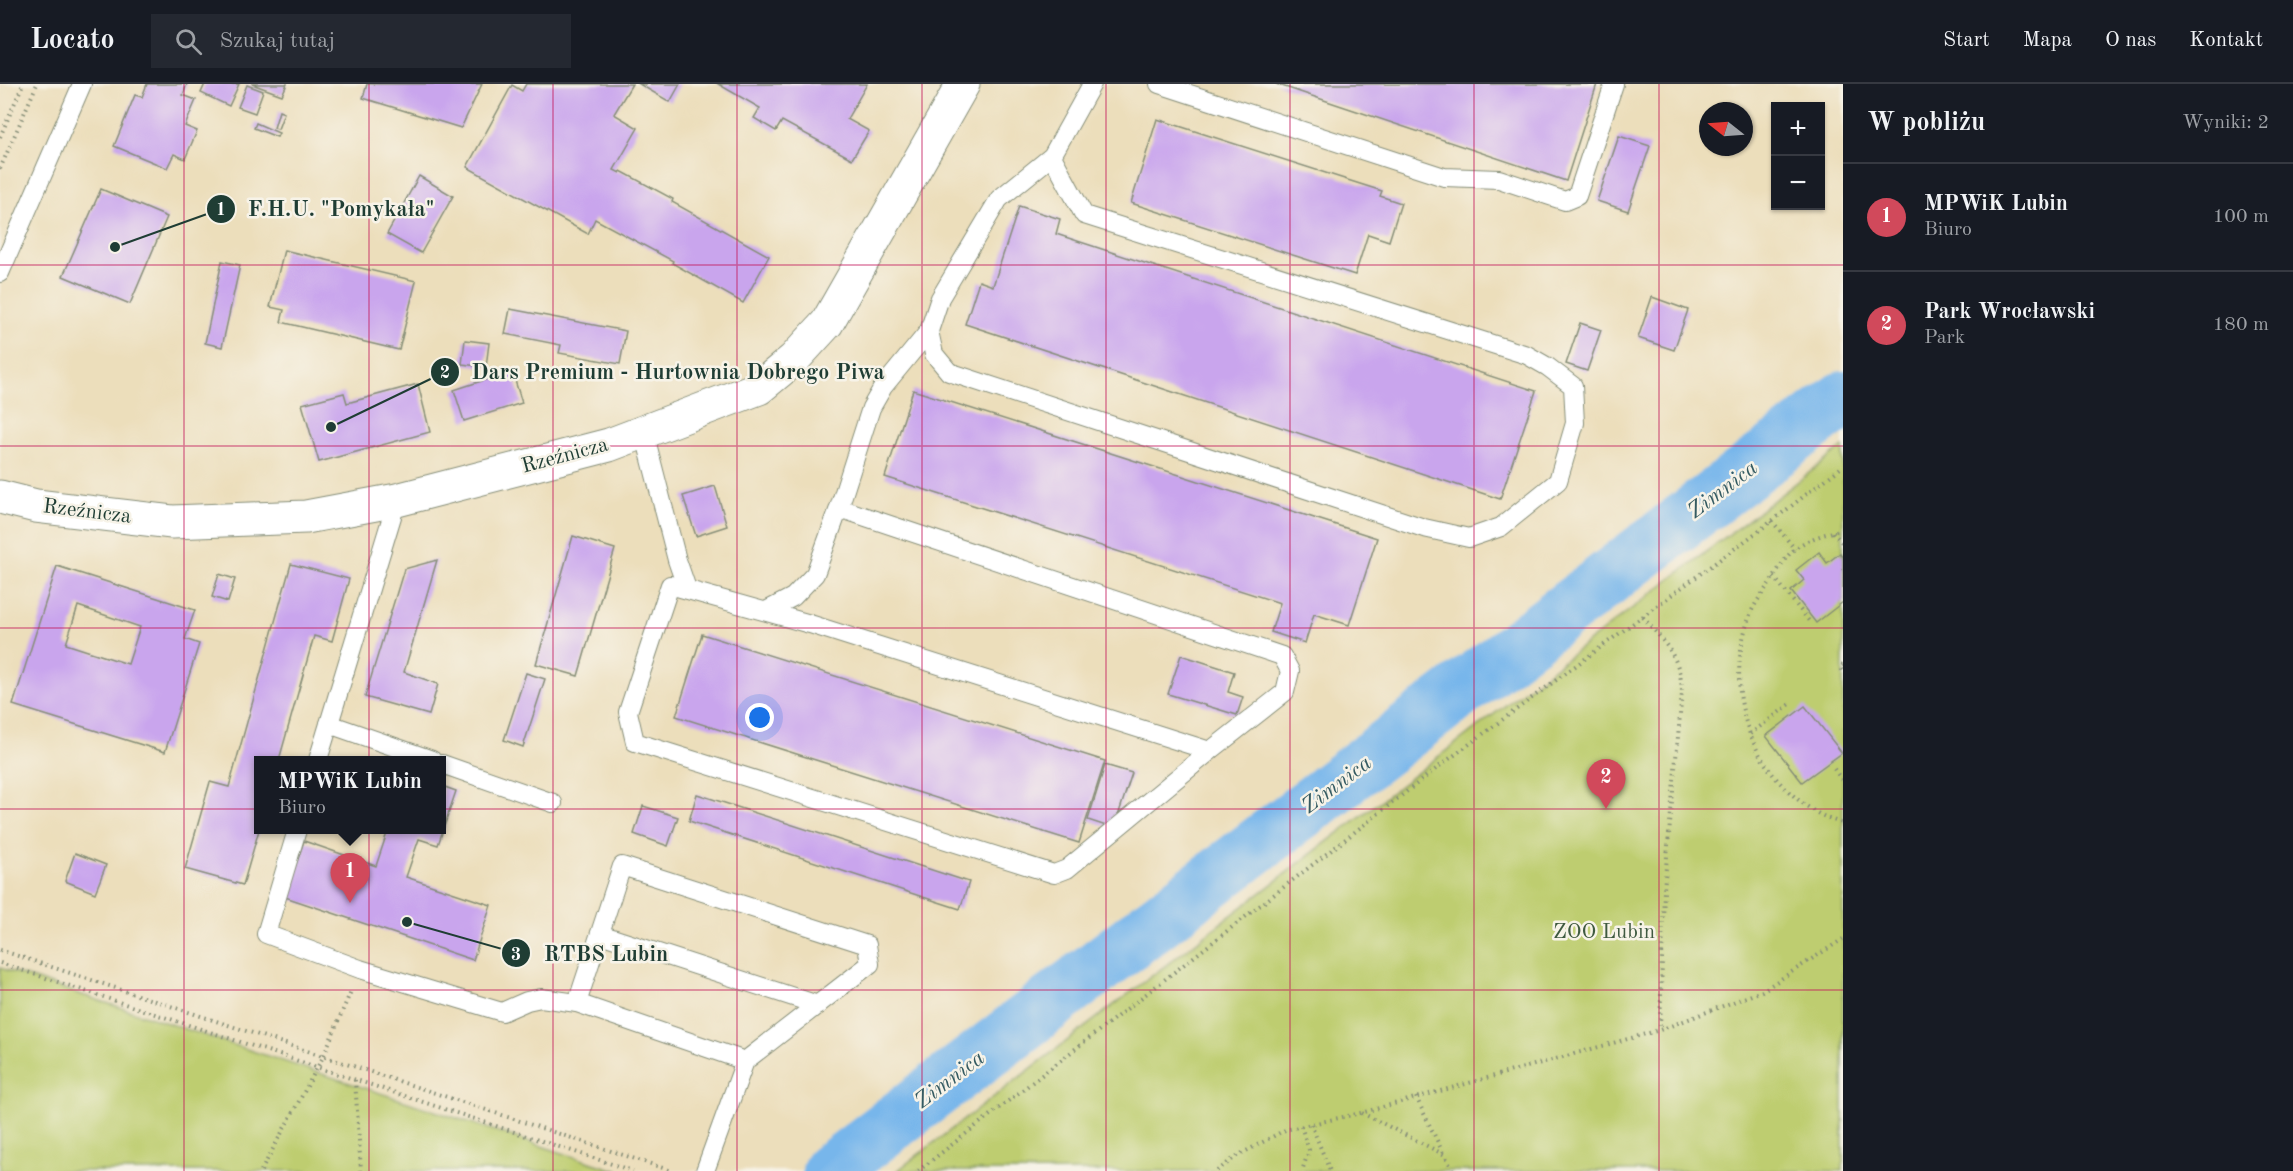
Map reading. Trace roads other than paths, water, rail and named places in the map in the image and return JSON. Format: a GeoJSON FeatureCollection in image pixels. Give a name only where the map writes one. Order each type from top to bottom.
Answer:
{"type":"FeatureCollection","features":[{"type":"Feature","properties":{"kind":"street","name":"Rzeźnicza"},"geometry":{"type":"LineString","coordinates":[[0,497],[36,506],[172,522],[306,517],[397,500],[609,445],[759,388],[794,358],[826,323],[958,86]]}},
{"type":"Feature","properties":{"kind":"lane"},"geometry":{"type":"LineString","coordinates":[[0,273],[82,84]]}},
{"type":"Feature","properties":{"kind":"lane"},"geometry":{"type":"LineString","coordinates":[[766,611],[793,597],[815,574],[871,408],[883,387],[929,331],[940,298],[999,199],[1052,156],[1092,84]]}},
{"type":"Feature","properties":{"kind":"lane"},"geometry":{"type":"LineString","coordinates":[[1159,84],[1214,92],[1444,177],[1499,179],[1565,201],[1577,196],[1614,84]]}},
{"type":"Feature","properties":{"kind":"lane"},"geometry":{"type":"LineString","coordinates":[[929,331],[934,354],[949,372],[1435,531],[1469,538],[1501,527],[1558,480],[1575,423],[1573,386],[1548,367],[1527,355],[1084,215],[1052,156]]}},
{"type":"Feature","properties":{"kind":"lane"},"geometry":{"type":"LineString","coordinates":[[644,432],[677,560],[687,589]]}},
{"type":"Feature","properties":{"kind":"lane"},"geometry":{"type":"LineString","coordinates":[[319,756],[397,500]]}},
{"type":"Feature","properties":{"kind":"lane"},"geometry":{"type":"LineString","coordinates":[[839,508],[1282,656],[1290,671],[1285,692],[1067,869],[1054,874],[635,742],[628,712],[670,585],[766,611],[957,669],[1210,751]]}},
{"type":"Feature","properties":{"kind":"lane"},"geometry":{"type":"LineString","coordinates":[[329,724],[421,756]]}},
{"type":"Feature","properties":{"kind":"lane"},"geometry":{"type":"LineString","coordinates":[[446,766],[553,803]]}},
{"type":"Feature","properties":{"kind":"lane"},"geometry":{"type":"LineString","coordinates":[[296,834],[266,934],[360,969],[502,1012],[527,1001],[542,998],[577,1003],[745,1060]]}},
{"type":"Feature","properties":{"kind":"lane"},"geometry":{"type":"LineString","coordinates":[[577,1003],[622,866],[867,945],[870,964],[745,1060],[705,1171]]}},
{"type":"Feature","properties":{"kind":"lane"},"geometry":{"type":"LineString","coordinates":[[600,933],[818,1005]]}},
{"type":"Feature","properties":{"kind":"waterway","name":"Zimnica"},"geometry":{"type":"LineString","coordinates":[[830,1171],[1843,399]]}},
{"type":"Feature","properties":{"kind":"place","name":"F.H.U. \"Pomykała\""},"geometry":{"type":"Point","coordinates":[115,247]}},
{"type":"Feature","properties":{"kind":"place","name":"Dars Premium - Hurtownia Dobrego Piwa"},"geometry":{"type":"Point","coordinates":[331,427]}},
{"type":"Feature","properties":{"kind":"place","name":"Park Wrocławski"},"geometry":{"type":"Point","coordinates":[1606,809]}},
{"type":"Feature","properties":{"kind":"place","name":"MPWiK Lubin"},"geometry":{"type":"Point","coordinates":[350,903]}},
{"type":"Feature","properties":{"kind":"place","name":"RTBS Lubin"},"geometry":{"type":"Point","coordinates":[407,922]}},
{"type":"Feature","properties":{"kind":"park label","name":"ZOO Lubin"},"geometry":{"type":"Point","coordinates":[1604,932]}}]}
